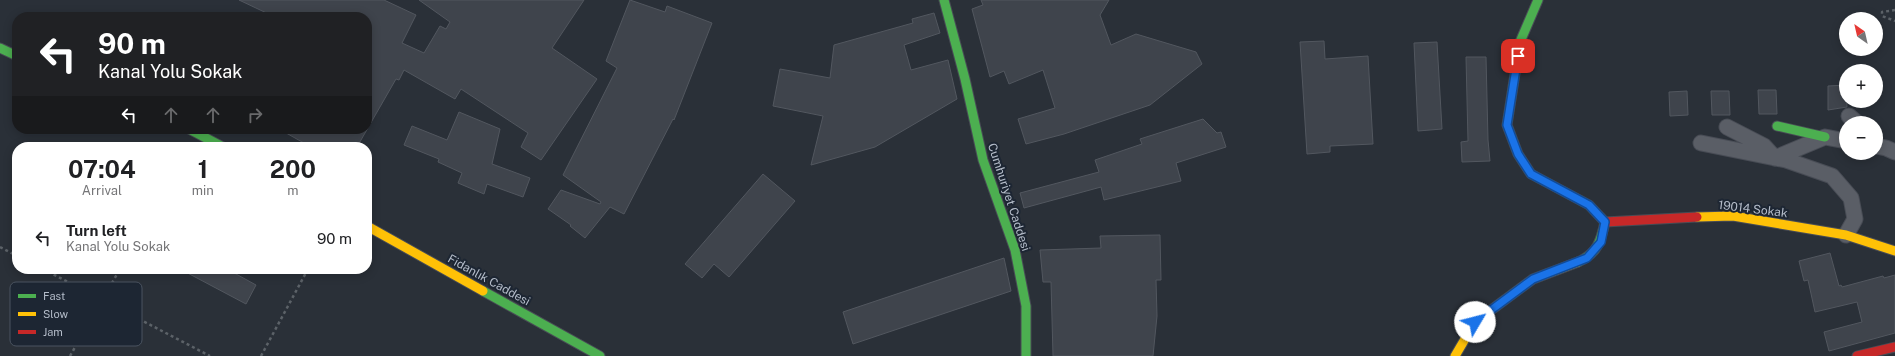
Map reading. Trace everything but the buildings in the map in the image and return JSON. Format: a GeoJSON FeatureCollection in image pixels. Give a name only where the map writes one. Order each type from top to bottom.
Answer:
{"type":"FeatureCollection","features":[{"type":"Feature","properties":{"kind":"street","name":"Cumhuriyet Caddesi"},"geometry":{"type":"LineString","coordinates":[[944,0],[965,78],[983,160],[1016,250],[1026,306],[1026,356]]}},
{"type":"Feature","properties":{"kind":"street"},"geometry":{"type":"LineString","coordinates":[[1455,356],[1475,322],[1533,279],[1587,258],[1601,242],[1605,222],[1589,205],[1531,174],[1518,154],[1507,125],[1520,42],[1538,0]]}},
{"type":"Feature","properties":{"kind":"street"},"geometry":{"type":"LineString","coordinates":[[0,48],[12,54]]}},
{"type":"Feature","properties":{"kind":"street"},"geometry":{"type":"LineString","coordinates":[[1777,126],[1839,140]]}},
{"type":"Feature","properties":{"kind":"street"},"geometry":{"type":"LineString","coordinates":[[1727,127],[1764,146],[1775,158]]}},
{"type":"Feature","properties":{"kind":"street"},"geometry":{"type":"LineString","coordinates":[[198,134],[214,142]]}},
{"type":"Feature","properties":{"kind":"street"},"geometry":{"type":"LineString","coordinates":[[1775,158],[1825,137]]}},
{"type":"Feature","properties":{"kind":"street"},"geometry":{"type":"LineString","coordinates":[[1701,143],[1775,158],[1832,176],[1851,198],[1855,219],[1846,235]]}},
{"type":"Feature","properties":{"kind":"street","name":"19014 Sokak"},"geometry":{"type":"LineString","coordinates":[[1605,222],[1670,217],[1732,216],[1846,235],[1895,251]]}},
{"type":"Feature","properties":{"kind":"street","name":"Fidanlık Caddesi"},"geometry":{"type":"LineString","coordinates":[[372,229],[600,356]]}},
{"type":"Feature","properties":{"kind":"street"},"geometry":{"type":"LineString","coordinates":[[1856,356],[1895,347]]}},
{"type":"Feature","properties":{"kind":"path"},"geometry":{"type":"LineString","coordinates":[[1895,10],[1882,12],[1882,16],[1895,21]]}},
{"type":"Feature","properties":{"kind":"path"},"geometry":{"type":"LineString","coordinates":[[0,247],[12,253]]}},
{"type":"Feature","properties":{"kind":"path"},"geometry":{"type":"LineString","coordinates":[[53,274],[68,282]]}},
{"type":"Feature","properties":{"kind":"path"},"geometry":{"type":"LineString","coordinates":[[261,356],[305,274]]}},
{"type":"Feature","properties":{"kind":"path"},"geometry":{"type":"LineString","coordinates":[[142,320],[210,356]]}},
{"type":"Feature","properties":{"kind":"path"},"geometry":{"type":"LineString","coordinates":[[70,356],[76,346]]}},
{"type":"Feature","properties":{"kind":"traffic: fast"},"geometry":{"type":"LineString","coordinates":[[944,0],[965,79],[983,160],[1015,250],[1026,306],[1026,356]]}},
{"type":"Feature","properties":{"kind":"traffic: fast"},"geometry":{"type":"LineString","coordinates":[[1538,0],[1520,42],[1507,125],[1518,154],[1531,174],[1589,205],[1605,222],[1600,241],[1594,251],[1578,262]]}},
{"type":"Feature","properties":{"kind":"traffic: fast"},"geometry":{"type":"LineString","coordinates":[[0,48],[12,54]]}},
{"type":"Feature","properties":{"kind":"traffic: fast"},"geometry":{"type":"LineString","coordinates":[[1777,126],[1825,137]]}},
{"type":"Feature","properties":{"kind":"traffic: fast"},"geometry":{"type":"LineString","coordinates":[[198,134],[214,142]]}},
{"type":"Feature","properties":{"kind":"traffic: fast"},"geometry":{"type":"LineString","coordinates":[[483,291],[600,356]]}},
{"type":"Feature","properties":{"kind":"traffic: slow"},"geometry":{"type":"LineString","coordinates":[[1697,217],[1733,216],[1846,235],[1895,251]]}},
{"type":"Feature","properties":{"kind":"traffic: slow"},"geometry":{"type":"LineString","coordinates":[[372,229],[483,291]]}},
{"type":"Feature","properties":{"kind":"traffic: slow"},"geometry":{"type":"LineString","coordinates":[[1455,356],[1475,322],[1533,279],[1578,262]]}},
{"type":"Feature","properties":{"kind":"traffic: jam"},"geometry":{"type":"LineString","coordinates":[[1605,222],[1697,217]]}},
{"type":"Feature","properties":{"kind":"traffic: jam"},"geometry":{"type":"LineString","coordinates":[[1857,356],[1895,347]]}},
{"type":"Feature","properties":{"kind":"route"},"geometry":{"type":"LineString","coordinates":[[1475,322],[1533,279],[1587,258],[1601,242],[1605,222],[1589,205],[1531,174],[1518,154],[1507,125],[1518,56]]}}]}
